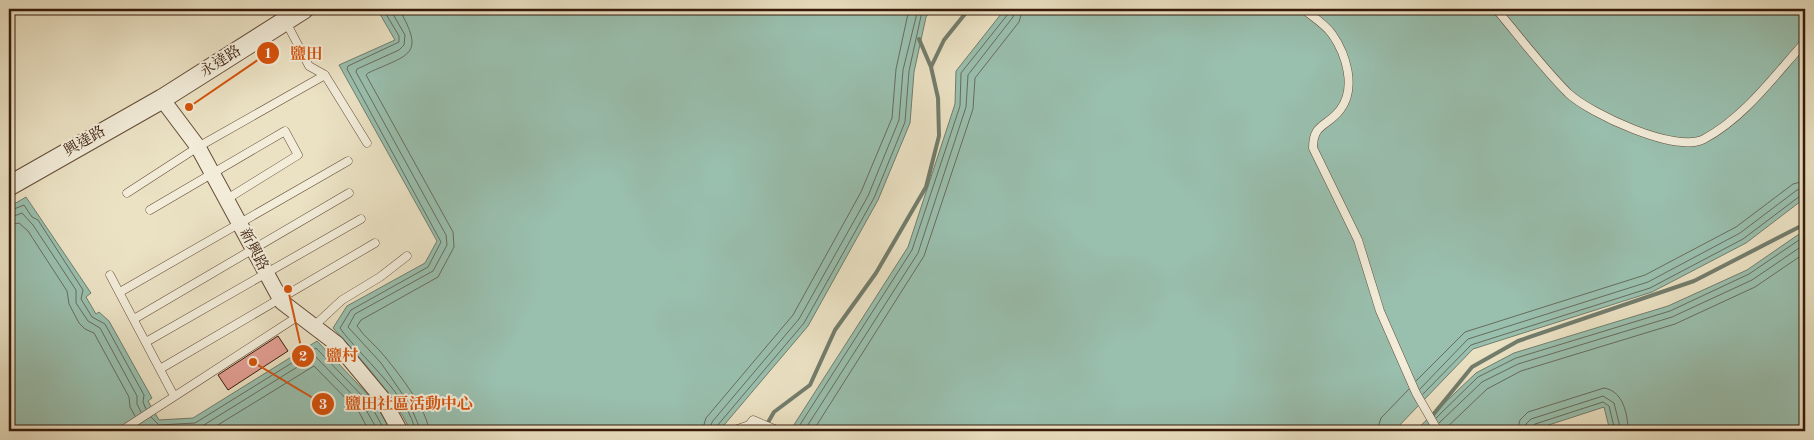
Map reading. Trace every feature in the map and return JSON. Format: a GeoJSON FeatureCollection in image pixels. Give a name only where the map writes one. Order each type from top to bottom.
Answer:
{"type":"FeatureCollection","features":[{"type":"Feature","properties":{"kind":"street","name":"永達路"},"geometry":{"type":"LineString","coordinates":[[162,99],[304,9]]}},
{"type":"Feature","properties":{"kind":"street","name":"新興路"},"geometry":{"type":"LineString","coordinates":[[162,99],[198,147],[280,299],[338,344],[382,398],[400,431]]}},
{"type":"Feature","properties":{"kind":"street","name":"興達路"},"geometry":{"type":"LineString","coordinates":[[9,186],[162,99]]}},
{"type":"Feature","properties":{"kind":"lane"},"geometry":{"type":"LineString","coordinates":[[1496,9],[1568,93],[1584,106],[1660,139],[1684,144],[1702,140],[1737,118],[1805,42]]}},
{"type":"Feature","properties":{"kind":"lane"},"geometry":{"type":"LineString","coordinates":[[1307,10],[1331,32],[1343,53],[1348,70],[1344,100],[1340,110],[1317,129],[1313,136],[1313,148],[1358,240],[1380,311],[1416,393],[1438,431]]}},
{"type":"Feature","properties":{"kind":"lane"},"geometry":{"type":"LineString","coordinates":[[286,22],[309,66],[325,75],[367,144]]}},
{"type":"Feature","properties":{"kind":"lane"},"geometry":{"type":"LineString","coordinates":[[127,193],[198,147],[325,75]]}},
{"type":"Feature","properties":{"kind":"lane"},"geometry":{"type":"LineString","coordinates":[[150,210],[284,131],[298,155],[227,199]]}},
{"type":"Feature","properties":{"kind":"lane"},"geometry":{"type":"LineString","coordinates":[[120,292],[348,161]]}},
{"type":"Feature","properties":{"kind":"lane"},"geometry":{"type":"LineString","coordinates":[[134,319],[349,193]]}},
{"type":"Feature","properties":{"kind":"lane"},"geometry":{"type":"LineString","coordinates":[[146,342],[361,219]]}},
{"type":"Feature","properties":{"kind":"lane"},"geometry":{"type":"LineString","coordinates":[[160,369],[376,243]]}},
{"type":"Feature","properties":{"kind":"lane"},"geometry":{"type":"LineString","coordinates":[[313,326],[342,300],[380,277],[407,256]]}},
{"type":"Feature","properties":{"kind":"lane"},"geometry":{"type":"LineString","coordinates":[[110,275],[174,396]]}},
{"type":"Feature","properties":{"kind":"lane"},"geometry":{"type":"LineString","coordinates":[[121,431],[300,315]]}},
{"type":"Feature","properties":{"kind":"lane"},"geometry":{"type":"LineString","coordinates":[[732,431],[749,425],[753,420],[779,431]]}},
{"type":"Feature","properties":{"kind":"water"},"geometry":{"type":"Polygon","coordinates":[[[377,9],[932,9],[926,17],[914,72],[910,123],[878,200],[808,326],[719,431],[411,431],[395,403],[366,365],[333,328],[347,306],[425,263],[437,241],[339,65],[395,40],[377,9]]]}},
{"type":"Feature","properties":{"kind":"water"},"geometry":{"type":"Polygon","coordinates":[[[1005,9],[1805,9],[1805,198],[1746,243],[1652,292],[1473,349],[1394,431],[790,431],[908,247],[955,104],[956,71],[1005,9]]]}},
{"type":"Feature","properties":{"kind":"water"},"geometry":{"type":"Polygon","coordinates":[[[26,197],[91,293],[86,297],[96,314],[99,312],[109,321],[152,398],[148,401],[159,420],[193,418],[317,341],[374,401],[391,431],[9,431],[9,207],[26,197]]]}},
{"type":"Feature","properties":{"kind":"water"},"geometry":{"type":"Polygon","coordinates":[[[1805,230],[1805,431],[1610,431],[1604,407],[1530,431],[1415,431],[1476,373],[1514,353],[1668,306],[1747,270],[1805,230]]]}},
{"type":"Feature","properties":{"kind":"building"},"geometry":{"type":"Polygon","coordinates":[[[278,336],[288,351],[228,390],[218,375],[278,336]]]}},
{"type":"Feature","properties":{"kind":"waterway"},"geometry":{"type":"LineString","coordinates":[[763,431],[774,412],[810,385],[835,330],[876,273],[926,187],[939,136],[938,98],[931,67],[944,40],[969,9]]}},
{"type":"Feature","properties":{"kind":"waterway"},"geometry":{"type":"LineString","coordinates":[[919,39],[931,67]]}},
{"type":"Feature","properties":{"kind":"waterway"},"geometry":{"type":"LineString","coordinates":[[1432,416],[1472,367],[1518,341],[1694,281],[1805,224]]}},
{"type":"Feature","properties":{"kind":"place","name":"鹽田"},"geometry":{"type":"Point","coordinates":[189,107]}},
{"type":"Feature","properties":{"kind":"place","name":"鹽村"},"geometry":{"type":"Point","coordinates":[288,289]}},
{"type":"Feature","properties":{"kind":"place","name":"鹽田社區活動中心"},"geometry":{"type":"Point","coordinates":[253,362]}}]}
